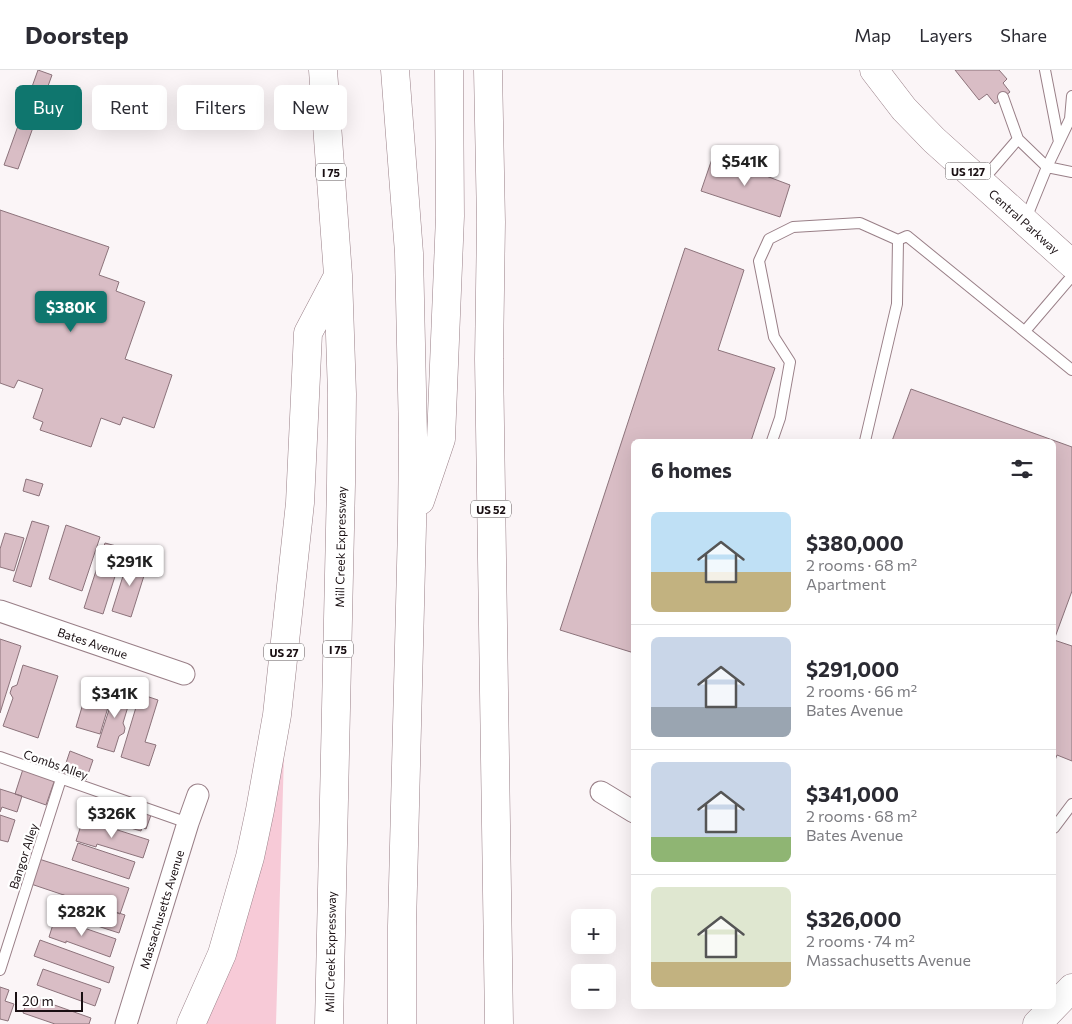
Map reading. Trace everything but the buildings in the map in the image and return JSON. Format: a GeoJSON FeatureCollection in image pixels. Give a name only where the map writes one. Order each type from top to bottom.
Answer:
{"type":"FeatureCollection","features":[{"type":"Feature","properties":{"kind":"main road","name":"Mill Creek Expressway"},"geometry":{"type":"LineString","coordinates":[[323,70],[338,275],[342,394],[342,484],[329,1024]]}},
{"type":"Feature","properties":{"kind":"main road"},"geometry":{"type":"LineString","coordinates":[[395,70],[409,253],[413,435],[402,926],[402,1024]]}},
{"type":"Feature","properties":{"kind":"main road"},"geometry":{"type":"LineString","coordinates":[[412,526],[441,439],[450,216],[449,70]]}},
{"type":"Feature","properties":{"kind":"main road","name":"US 52"},"geometry":{"type":"LineString","coordinates":[[488,70],[491,222],[489,360],[498,1024]]}},
{"type":"Feature","properties":{"kind":"main road","name":"Central Parkway"},"geometry":{"type":"LineString","coordinates":[[874,70],[904,109],[934,140],[1072,264]]}},
{"type":"Feature","properties":{"kind":"main road","name":"US 27"},"geometry":{"type":"LineString","coordinates":[[191,1024],[222,954],[250,857],[260,810],[277,715],[300,504],[308,333],[338,275]]}},
{"type":"Feature","properties":{"kind":"main road"},"geometry":{"type":"LineString","coordinates":[[1056,1003],[1072,988]]}},
{"type":"Feature","properties":{"kind":"street","name":"Bates Avenue"},"geometry":{"type":"LineString","coordinates":[[0,611],[184,674]]}},
{"type":"Feature","properties":{"kind":"street"},"geometry":{"type":"LineString","coordinates":[[602,792],[631,810]]}},
{"type":"Feature","properties":{"kind":"street","name":"Massachusetts Avenue"},"geometry":{"type":"LineString","coordinates":[[126,1024],[198,795]]}},
{"type":"Feature","properties":{"kind":"lane"},"geometry":{"type":"LineString","coordinates":[[1045,70],[1059,142]]}},
{"type":"Feature","properties":{"kind":"lane"},"geometry":{"type":"LineString","coordinates":[[1025,222],[1047,167],[1070,119],[1072,96]]}},
{"type":"Feature","properties":{"kind":"lane"},"geometry":{"type":"LineString","coordinates":[[1003,97],[1018,139],[1047,167],[1072,172]]}},
{"type":"Feature","properties":{"kind":"lane"},"geometry":{"type":"LineString","coordinates":[[981,182],[1018,139]]}},
{"type":"Feature","properties":{"kind":"lane"},"geometry":{"type":"LineString","coordinates":[[773,439],[780,418],[790,362],[774,337],[759,261],[769,239],[793,227],[860,223],[898,240],[907,236],[1072,370]]}},
{"type":"Feature","properties":{"kind":"lane"},"geometry":{"type":"LineString","coordinates":[[865,439],[897,304],[898,240]]}},
{"type":"Feature","properties":{"kind":"lane"},"geometry":{"type":"LineString","coordinates":[[1025,331],[1072,276]]}},
{"type":"Feature","properties":{"kind":"lane","name":"Combs Alley"},"geometry":{"type":"LineString","coordinates":[[0,757],[188,823]]}},
{"type":"Feature","properties":{"kind":"lane","name":"Bangor Alley"},"geometry":{"type":"LineString","coordinates":[[0,970],[61,779]]}},
{"type":"Feature","properties":{"kind":"lane"},"geometry":{"type":"LineString","coordinates":[[1056,825],[1072,804]]}},
{"type":"Feature","properties":{"kind":"shaded area"},"geometry":{"type":"Polygon","coordinates":[[[284,755],[276,1024],[204,1024],[273,796],[284,755]]]}}]}
